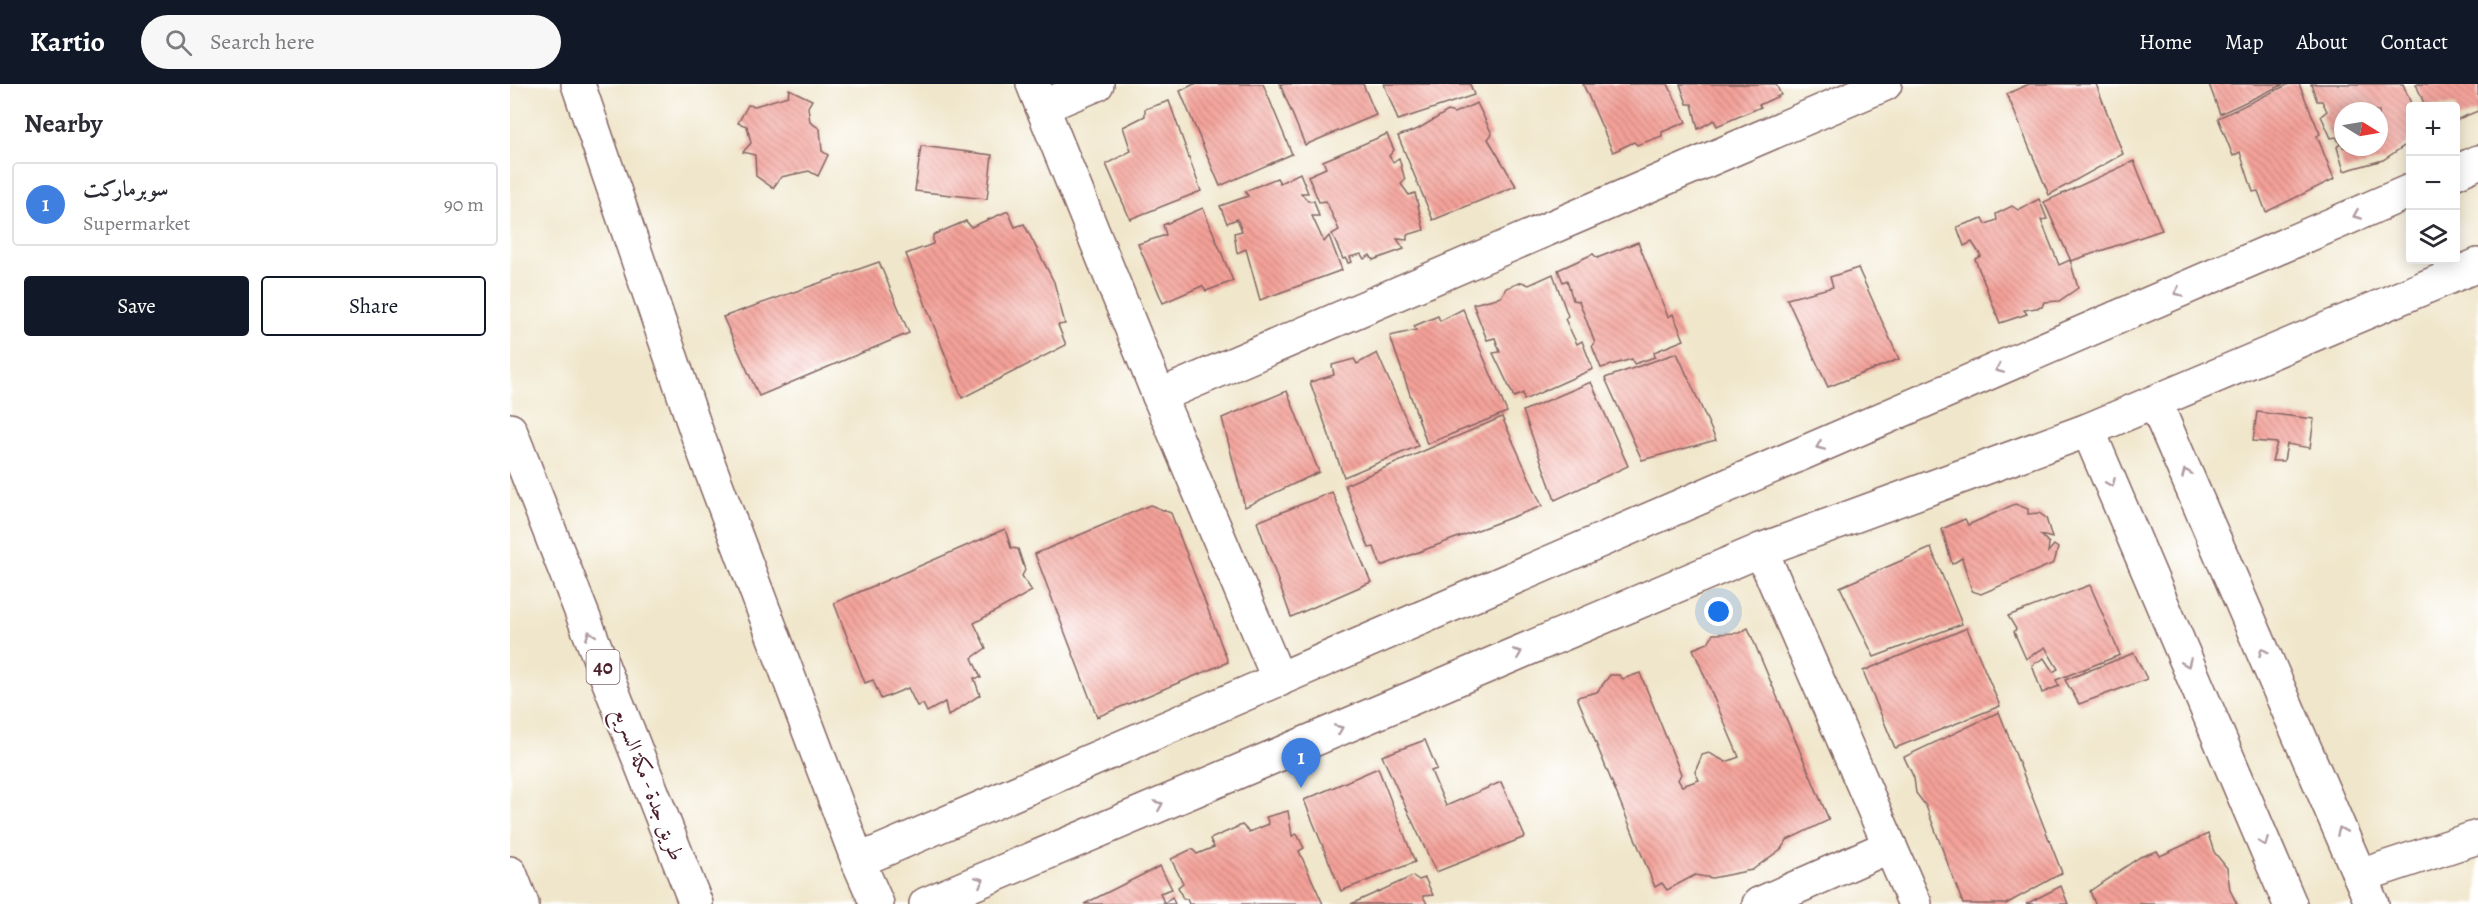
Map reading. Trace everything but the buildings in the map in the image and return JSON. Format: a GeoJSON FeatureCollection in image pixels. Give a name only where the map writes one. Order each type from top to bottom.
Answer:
{"type":"FeatureCollection","features":[{"type":"Feature","properties":{"kind":"main road"},"geometry":{"type":"LineString","coordinates":[[578,84],[698,436],[858,861],[877,904]]}},
{"type":"Feature","properties":{"kind":"main road"},"geometry":{"type":"LineString","coordinates":[[1097,84],[1038,96],[1159,396],[1279,680]]}},
{"type":"Feature","properties":{"kind":"main road"},"geometry":{"type":"LineString","coordinates":[[1159,396],[1885,84]]}},
{"type":"Feature","properties":{"kind":"main road"},"geometry":{"type":"LineString","coordinates":[[2460,170],[2478,162]]}},
{"type":"Feature","properties":{"kind":"main road"},"geometry":{"type":"LineString","coordinates":[[858,861],[2406,193]]}},
{"type":"Feature","properties":{"kind":"main road"},"geometry":{"type":"LineString","coordinates":[[926,904],[1761,550],[2088,430],[2478,265]]}},
{"type":"Feature","properties":{"kind":"main road"},"geometry":{"type":"LineString","coordinates":[[2155,402],[2366,890],[2478,837]]}},
{"type":"Feature","properties":{"kind":"main road","name":"طريق جدة - مكة السريع"},"geometry":{"type":"LineString","coordinates":[[510,430],[696,904]]}},
{"type":"Feature","properties":{"kind":"main road"},"geometry":{"type":"LineString","coordinates":[[2088,430],[2290,904]]}},
{"type":"Feature","properties":{"kind":"main road"},"geometry":{"type":"LineString","coordinates":[[1761,550],[1915,904]]}},
{"type":"Feature","properties":{"kind":"main road"},"geometry":{"type":"LineString","coordinates":[[1759,904],[1890,846]]}},
{"type":"Feature","properties":{"kind":"main road"},"geometry":{"type":"LineString","coordinates":[[510,873],[522,904]]}},
{"type":"Feature","properties":{"kind":"place","name":"سوبرماركت"},"geometry":{"type":"Point","coordinates":[1301,788]}}]}
